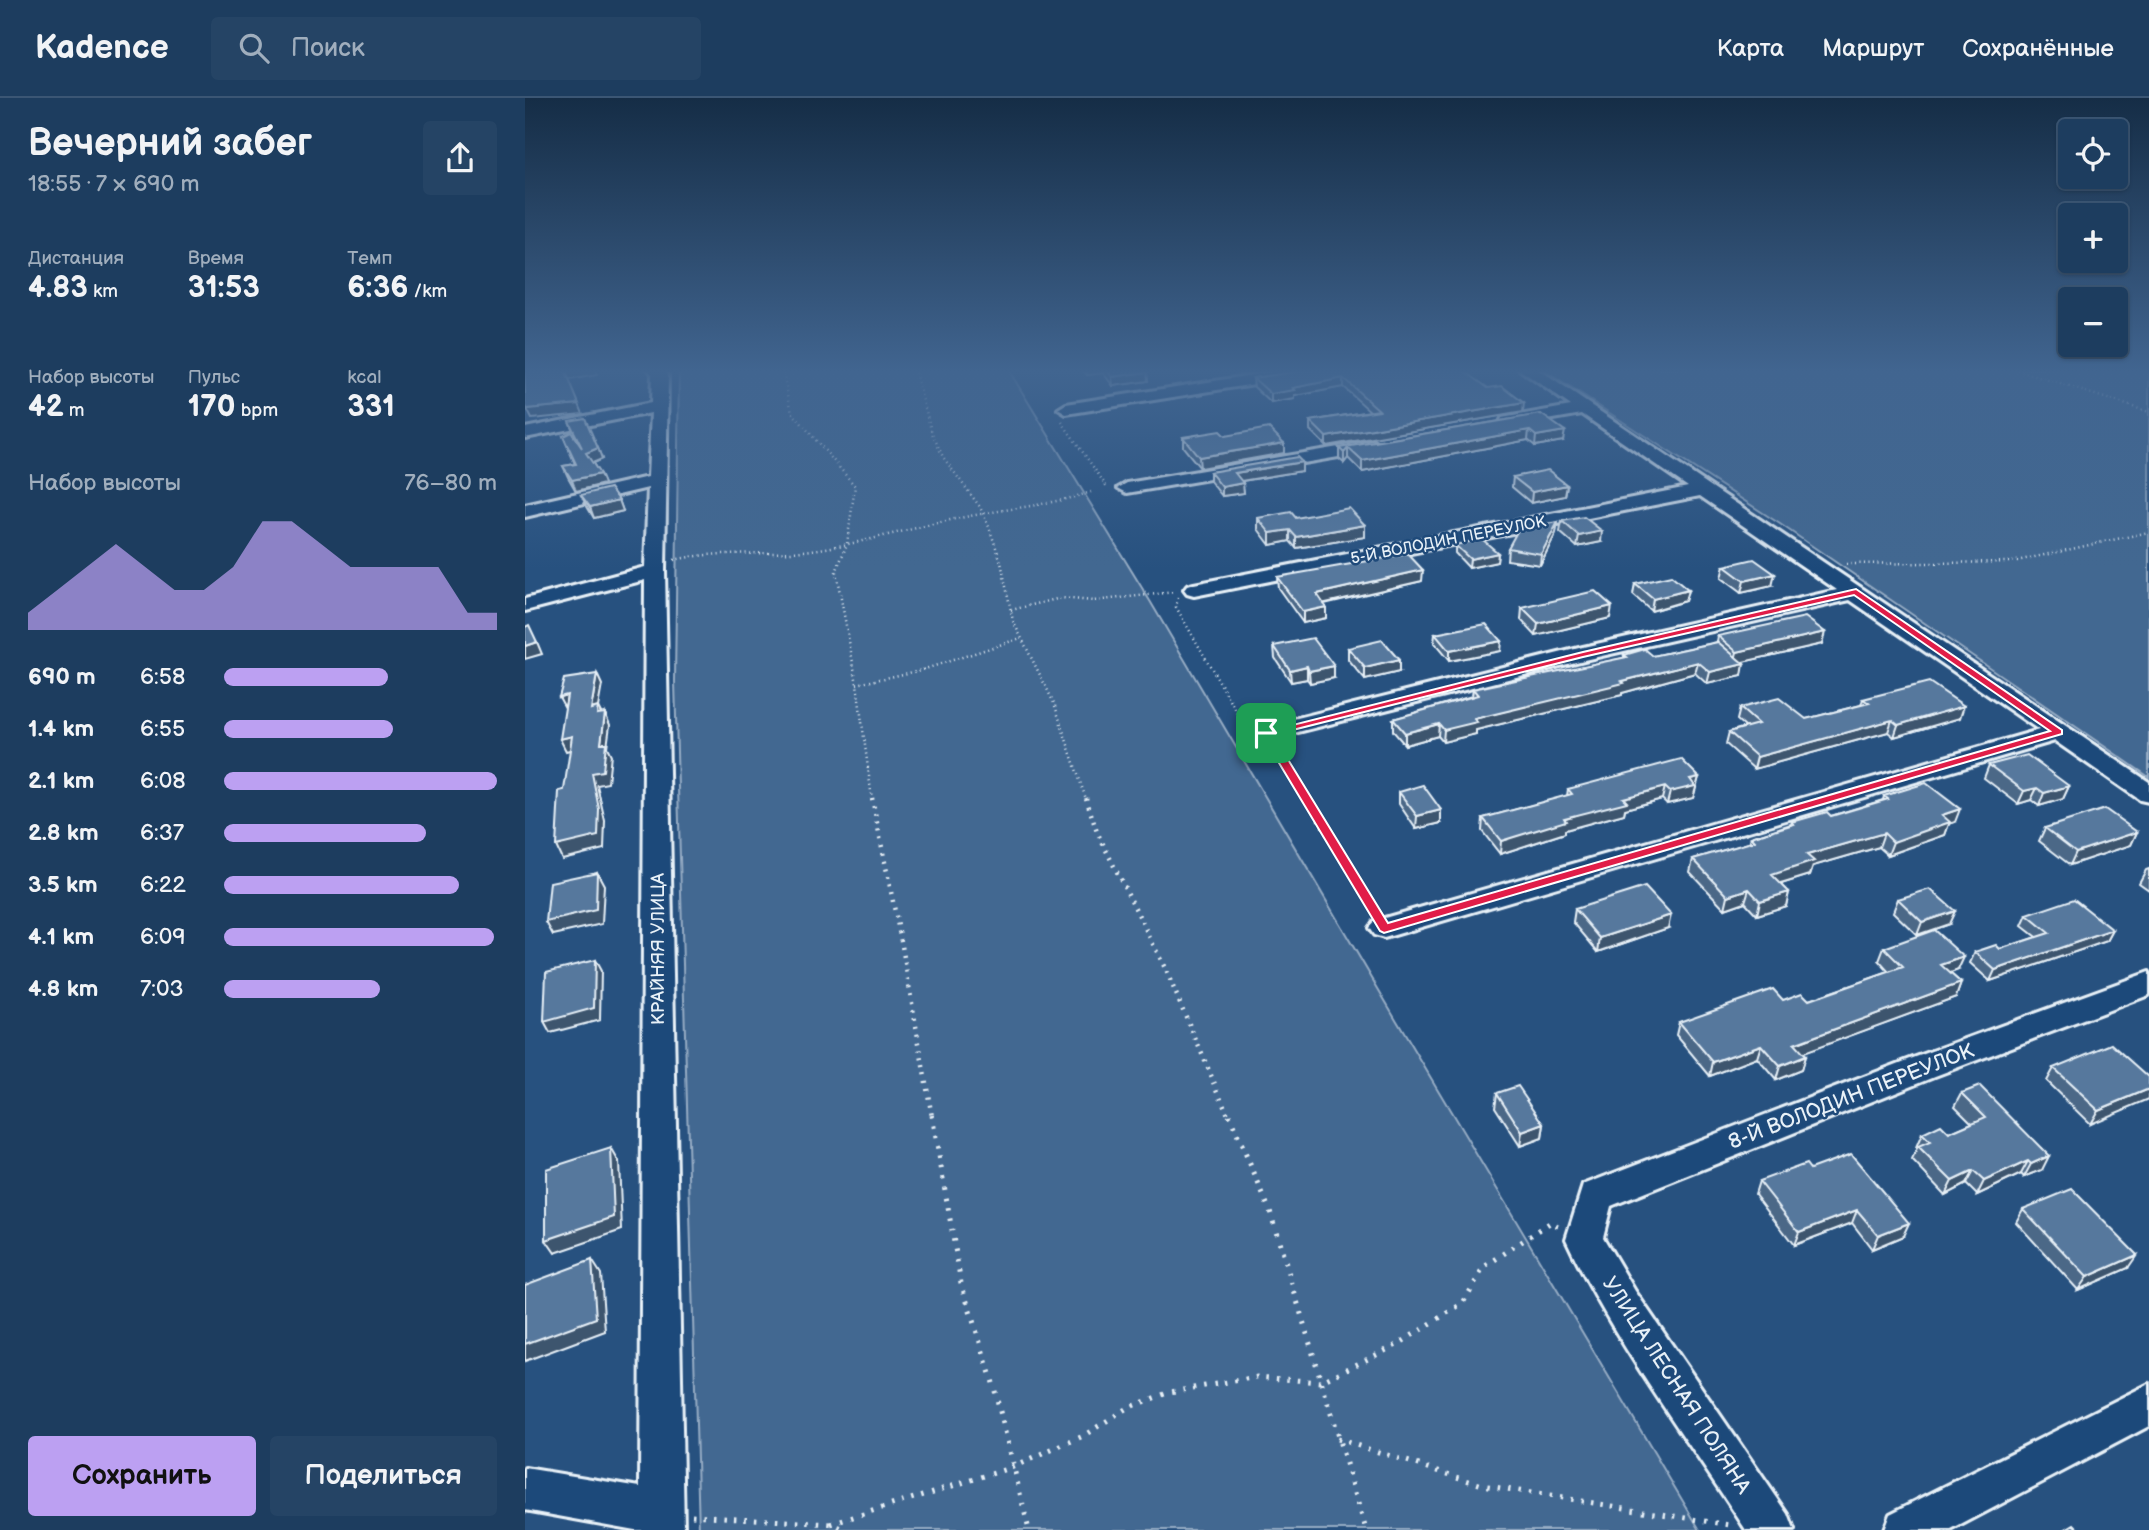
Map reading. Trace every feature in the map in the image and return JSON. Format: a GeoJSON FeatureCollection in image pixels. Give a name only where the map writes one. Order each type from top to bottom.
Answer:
{"type":"FeatureCollection","features":[{"type":"Feature","properties":{"kind":"street","name":"КРАЙНЯЯ УЛИЦА"},"geometry":{"type":"LineString","coordinates":[[657,436],[655,568],[662,1522]]}},
{"type":"Feature","properties":{"kind":"street"},"geometry":{"type":"LineString","coordinates":[[1623,436],[2149,794]]}},
{"type":"Feature","properties":{"kind":"street"},"geometry":{"type":"LineString","coordinates":[[1127,488],[1394,442]]}},
{"type":"Feature","properties":{"kind":"street"},"geometry":{"type":"LineString","coordinates":[[525,511],[658,480]]}},
{"type":"Feature","properties":{"kind":"street","name":"5-Й ВОЛОДИН ПЕРЕУЛОК"},"geometry":{"type":"LineString","coordinates":[[1195,590],[1702,490]]}},
{"type":"Feature","properties":{"kind":"street"},"geometry":{"type":"LineString","coordinates":[[525,605],[655,568]]}},
{"type":"Feature","properties":{"kind":"street"},"geometry":{"type":"LineString","coordinates":[[1266,733],[1583,654],[1856,592]]}},
{"type":"Feature","properties":{"kind":"street"},"geometry":{"type":"LineString","coordinates":[[1384,928],[2059,732]]}},
{"type":"Feature","properties":{"kind":"street","name":"8-Й ВОЛОДИН ПЕРЕУЛОК"},"geometry":{"type":"LineString","coordinates":[[1584,1239],[1596,1196],[1924,1067],[2149,983]]}},
{"type":"Feature","properties":{"kind":"street","name":"УЛИЦА ЛЕСНАЯ ПОЛЯНА"},"geometry":{"type":"LineString","coordinates":[[1584,1239],[1621,1304],[1770,1527]]}},
{"type":"Feature","properties":{"kind":"street"},"geometry":{"type":"LineString","coordinates":[[1906,1530],[2149,1404]]}},
{"type":"Feature","properties":{"kind":"street"},"geometry":{"type":"LineString","coordinates":[[525,1489],[662,1522]]}},
{"type":"Feature","properties":{"kind":"path"},"geometry":{"type":"LineString","coordinates":[[812,436],[855,486],[847,544],[836,572],[857,684],[876,828],[902,946],[961,1283],[993,1383],[1029,1530]]}},
{"type":"Feature","properties":{"kind":"path"},"geometry":{"type":"LineString","coordinates":[[933,436],[943,457],[983,513],[1001,562],[1011,610],[1021,638],[1054,703],[1097,832],[1165,968],[1270,1211],[1366,1530]]}},
{"type":"Feature","properties":{"kind":"path"},"geometry":{"type":"LineString","coordinates":[[1071,436],[1105,486],[1127,488]]}},
{"type":"Feature","properties":{"kind":"path"},"geometry":{"type":"LineString","coordinates":[[655,568],[700,554],[793,552],[847,544],[983,513],[1053,504],[1091,492]]}},
{"type":"Feature","properties":{"kind":"path"},"geometry":{"type":"LineString","coordinates":[[1813,564],[2012,562],[2149,532]]}},
{"type":"Feature","properties":{"kind":"path"},"geometry":{"type":"LineString","coordinates":[[1011,610],[1061,598],[1093,601],[1195,590]]}},
{"type":"Feature","properties":{"kind":"path"},"geometry":{"type":"LineString","coordinates":[[1195,590],[1178,598],[1176,607],[1244,726],[1266,733],[1384,928]]}},
{"type":"Feature","properties":{"kind":"path"},"geometry":{"type":"LineString","coordinates":[[857,684],[922,670],[1021,638]]}},
{"type":"Feature","properties":{"kind":"path"},"geometry":{"type":"LineString","coordinates":[[662,1522],[831,1524],[1013,1467],[1083,1436],[1127,1408],[1170,1392],[1258,1377],[1320,1382],[1397,1345],[1463,1303],[1484,1268],[1551,1222],[1584,1239]]}},
{"type":"Feature","properties":{"kind":"path"},"geometry":{"type":"LineString","coordinates":[[1337,1438],[1482,1485],[1742,1526],[1770,1527]]}},
{"type":"Feature","properties":{"kind":"path"},"geometry":{"type":"LineString","coordinates":[[831,1524],[848,1530]]}},
{"type":"Feature","properties":{"kind":"shaded area"},"geometry":{"type":"Polygon","coordinates":[[[678,436],[1049,436],[1150,601],[1700,1530],[699,1530],[675,681],[678,436]]]}},
{"type":"Feature","properties":{"kind":"shaded area"},"geometry":{"type":"Polygon","coordinates":[[[1645,436],[2149,436],[2149,777],[1780,524],[1645,436]]]}},
{"type":"Feature","properties":{"kind":"building"},"geometry":{"type":"Polygon","coordinates":[[[563,436],[574,436],[582,448],[576,436],[593,436],[598,448],[586,453],[600,474],[572,480],[563,466],[576,464],[563,436]]]}},
{"type":"Feature","properties":{"kind":"building"},"geometry":{"type":"Polygon","coordinates":[[[1277,436],[1284,443],[1199,457],[1183,437],[1277,436]]]}},
{"type":"Feature","properties":{"kind":"building"},"geometry":{"type":"Polygon","coordinates":[[[1411,436],[1498,436],[1362,461],[1348,448],[1344,453],[1339,448],[1411,436]]]}},
{"type":"Feature","properties":{"kind":"building"},"geometry":{"type":"Polygon","coordinates":[[[1297,457],[1302,462],[1235,473],[1243,483],[1222,487],[1210,472],[1297,457]]]}},
{"type":"Feature","properties":{"kind":"building"},"geometry":{"type":"Polygon","coordinates":[[[1548,470],[1567,485],[1532,492],[1513,477],[1548,470]]]}},
{"type":"Feature","properties":{"kind":"building"},"geometry":{"type":"Polygon","coordinates":[[[610,488],[619,500],[590,507],[581,495],[610,488]]]}},
{"type":"Feature","properties":{"kind":"building"},"geometry":{"type":"Polygon","coordinates":[[[1349,508],[1365,525],[1296,537],[1290,530],[1270,533],[1258,518],[1291,512],[1296,518],[1349,508]]]}},
{"type":"Feature","properties":{"kind":"building"},"geometry":{"type":"Polygon","coordinates":[[[1584,517],[1602,531],[1579,536],[1562,521],[1584,517]]]}},
{"type":"Feature","properties":{"kind":"building"},"geometry":{"type":"Polygon","coordinates":[[[1558,522],[1541,554],[1508,548],[1519,528],[1558,522]]]}},
{"type":"Feature","properties":{"kind":"building"},"geometry":{"type":"Polygon","coordinates":[[[1482,539],[1498,553],[1470,559],[1455,545],[1482,539]]]}},
{"type":"Feature","properties":{"kind":"building"},"geometry":{"type":"Polygon","coordinates":[[[1408,554],[1423,570],[1317,594],[1326,607],[1303,612],[1277,577],[1408,554]]]}},
{"type":"Feature","properties":{"kind":"building"},"geometry":{"type":"Polygon","coordinates":[[[1754,559],[1775,574],[1744,581],[1724,566],[1754,559]]]}},
{"type":"Feature","properties":{"kind":"building"},"geometry":{"type":"Polygon","coordinates":[[[1671,576],[1688,590],[1653,599],[1635,584],[1671,576]]]}},
{"type":"Feature","properties":{"kind":"building"},"geometry":{"type":"Polygon","coordinates":[[[1595,591],[1612,606],[1538,624],[1522,608],[1595,591]]]}},
{"type":"Feature","properties":{"kind":"building"},"geometry":{"type":"Polygon","coordinates":[[[1805,617],[1825,632],[1737,652],[1718,636],[1805,617]]]}},
{"type":"Feature","properties":{"kind":"building"},"geometry":{"type":"Polygon","coordinates":[[[1486,624],[1501,641],[1449,651],[1435,634],[1486,624]]]}},
{"type":"Feature","properties":{"kind":"building"},"geometry":{"type":"Polygon","coordinates":[[[529,625],[537,642],[525,646],[525,627],[529,625]]]}},
{"type":"Feature","properties":{"kind":"building"},"geometry":{"type":"Polygon","coordinates":[[[1313,638],[1334,666],[1309,671],[1307,666],[1290,670],[1274,646],[1313,638]]]}},
{"type":"Feature","properties":{"kind":"building"},"geometry":{"type":"Polygon","coordinates":[[[1382,640],[1399,660],[1365,668],[1348,648],[1382,640]]]}},
{"type":"Feature","properties":{"kind":"building"},"geometry":{"type":"Polygon","coordinates":[[[1718,642],[1744,664],[1710,672],[1698,662],[1622,681],[1624,683],[1474,719],[1477,722],[1444,730],[1439,724],[1405,733],[1393,719],[1478,695],[1473,689],[1627,657],[1624,655],[1645,649],[1653,656],[1718,642]]]}},
{"type":"Feature","properties":{"kind":"building"},"geometry":{"type":"Polygon","coordinates":[[[597,674],[591,709],[598,707],[597,714],[605,713],[601,743],[606,743],[603,771],[592,773],[599,809],[598,836],[556,846],[559,791],[564,790],[572,736],[560,739],[567,695],[559,697],[564,679],[597,674]]]}},
{"type":"Feature","properties":{"kind":"building"},"geometry":{"type":"Polygon","coordinates":[[[1929,682],[1964,706],[1898,725],[1892,720],[1757,757],[1729,732],[1758,724],[1740,708],[1779,698],[1806,719],[1869,703],[1863,699],[1929,682]]]}},
{"type":"Feature","properties":{"kind":"building"},"geometry":{"type":"Polygon","coordinates":[[[2027,755],[2069,786],[2044,793],[2037,788],[2024,791],[1989,765],[2027,755]]]}},
{"type":"Feature","properties":{"kind":"building"},"geometry":{"type":"Polygon","coordinates":[[[1681,759],[1699,777],[1690,779],[1695,786],[1670,792],[1665,787],[1623,798],[1627,802],[1564,818],[1566,821],[1501,841],[1483,818],[1572,794],[1568,789],[1681,759]]]}},
{"type":"Feature","properties":{"kind":"building"},"geometry":{"type":"Polygon","coordinates":[[[1926,783],[1960,809],[1942,815],[1950,822],[1893,842],[1884,833],[1807,855],[1814,861],[1772,875],[1789,892],[1760,901],[1749,889],[1728,896],[1693,859],[1755,841],[1751,837],[1794,824],[1792,822],[1827,812],[1831,816],[1888,799],[1884,796],[1926,783]]]}},
{"type":"Feature","properties":{"kind":"building"},"geometry":{"type":"Polygon","coordinates":[[[1423,785],[1441,810],[1417,816],[1399,792],[1423,785]]]}},
{"type":"Feature","properties":{"kind":"building"},"geometry":{"type":"Polygon","coordinates":[[[2105,809],[2137,832],[2076,852],[2045,828],[2105,809]]]}},
{"type":"Feature","properties":{"kind":"building"},"geometry":{"type":"Polygon","coordinates":[[[597,872],[596,910],[546,922],[550,882],[597,872]]]}},
{"type":"Feature","properties":{"kind":"building"},"geometry":{"type":"Polygon","coordinates":[[[1645,887],[1671,915],[1600,938],[1575,909],[1645,887]]]}},
{"type":"Feature","properties":{"kind":"building"},"geometry":{"type":"Polygon","coordinates":[[[1930,889],[1955,911],[1922,922],[1898,899],[1930,889]]]}},
{"type":"Feature","properties":{"kind":"building"},"geometry":{"type":"Polygon","coordinates":[[[2074,899],[2113,930],[1995,970],[1975,952],[1996,945],[2000,949],[2049,933],[2027,915],[2074,899]]]}},
{"type":"Feature","properties":{"kind":"building"},"geometry":{"type":"Polygon","coordinates":[[[1934,930],[1964,957],[1941,965],[1961,983],[1794,1044],[1805,1056],[1780,1066],[1761,1045],[1713,1062],[1679,1022],[1773,989],[1783,1000],[1802,993],[1809,1000],[1903,967],[1884,948],[1934,930]]]}},
{"type":"Feature","properties":{"kind":"building"},"geometry":{"type":"Polygon","coordinates":[[[595,960],[594,1008],[544,1022],[546,972],[595,960]]]}},
{"type":"Feature","properties":{"kind":"building"},"geometry":{"type":"Polygon","coordinates":[[[2112,1044],[2149,1077],[2149,1089],[2098,1110],[2053,1068],[2112,1044]]]}},
{"type":"Feature","properties":{"kind":"building"},"geometry":{"type":"Polygon","coordinates":[[[1518,1086],[1544,1124],[1522,1132],[1497,1093],[1518,1086]]]}},
{"type":"Feature","properties":{"kind":"building"},"geometry":{"type":"Polygon","coordinates":[[[1980,1086],[2049,1156],[2031,1164],[2028,1161],[1984,1181],[1973,1171],[1952,1181],[1918,1147],[1930,1142],[1922,1134],[1941,1125],[1949,1133],[1986,1117],[1962,1093],[1980,1086]]]}},
{"type":"Feature","properties":{"kind":"building"},"geometry":{"type":"Polygon","coordinates":[[[611,1148],[614,1217],[546,1240],[546,1169],[611,1148]]]}},
{"type":"Feature","properties":{"kind":"building"},"geometry":{"type":"Polygon","coordinates":[[[1851,1154],[1909,1223],[1878,1235],[1857,1210],[1799,1232],[1759,1181],[1806,1164],[1810,1169],[1851,1154]]]}},
{"type":"Feature","properties":{"kind":"building"},"geometry":{"type":"Polygon","coordinates":[[[2072,1189],[2137,1255],[2087,1277],[2023,1209],[2072,1189]]]}},
{"type":"Feature","properties":{"kind":"building"},"geometry":{"type":"Polygon","coordinates":[[[592,1260],[596,1318],[525,1344],[525,1285],[592,1260]]]}},
{"type":"Feature","properties":{"kind":"building"},"geometry":{"type":"Polygon","coordinates":[[[2074,1524],[2080,1530],[2064,1530],[2074,1524]]]}},
{"type":"Feature","properties":{"kind":"route"},"geometry":{"type":"LineString","coordinates":[[1856,592],[2059,732],[1384,928],[1266,733],[1583,654],[1856,592]]}}]}
